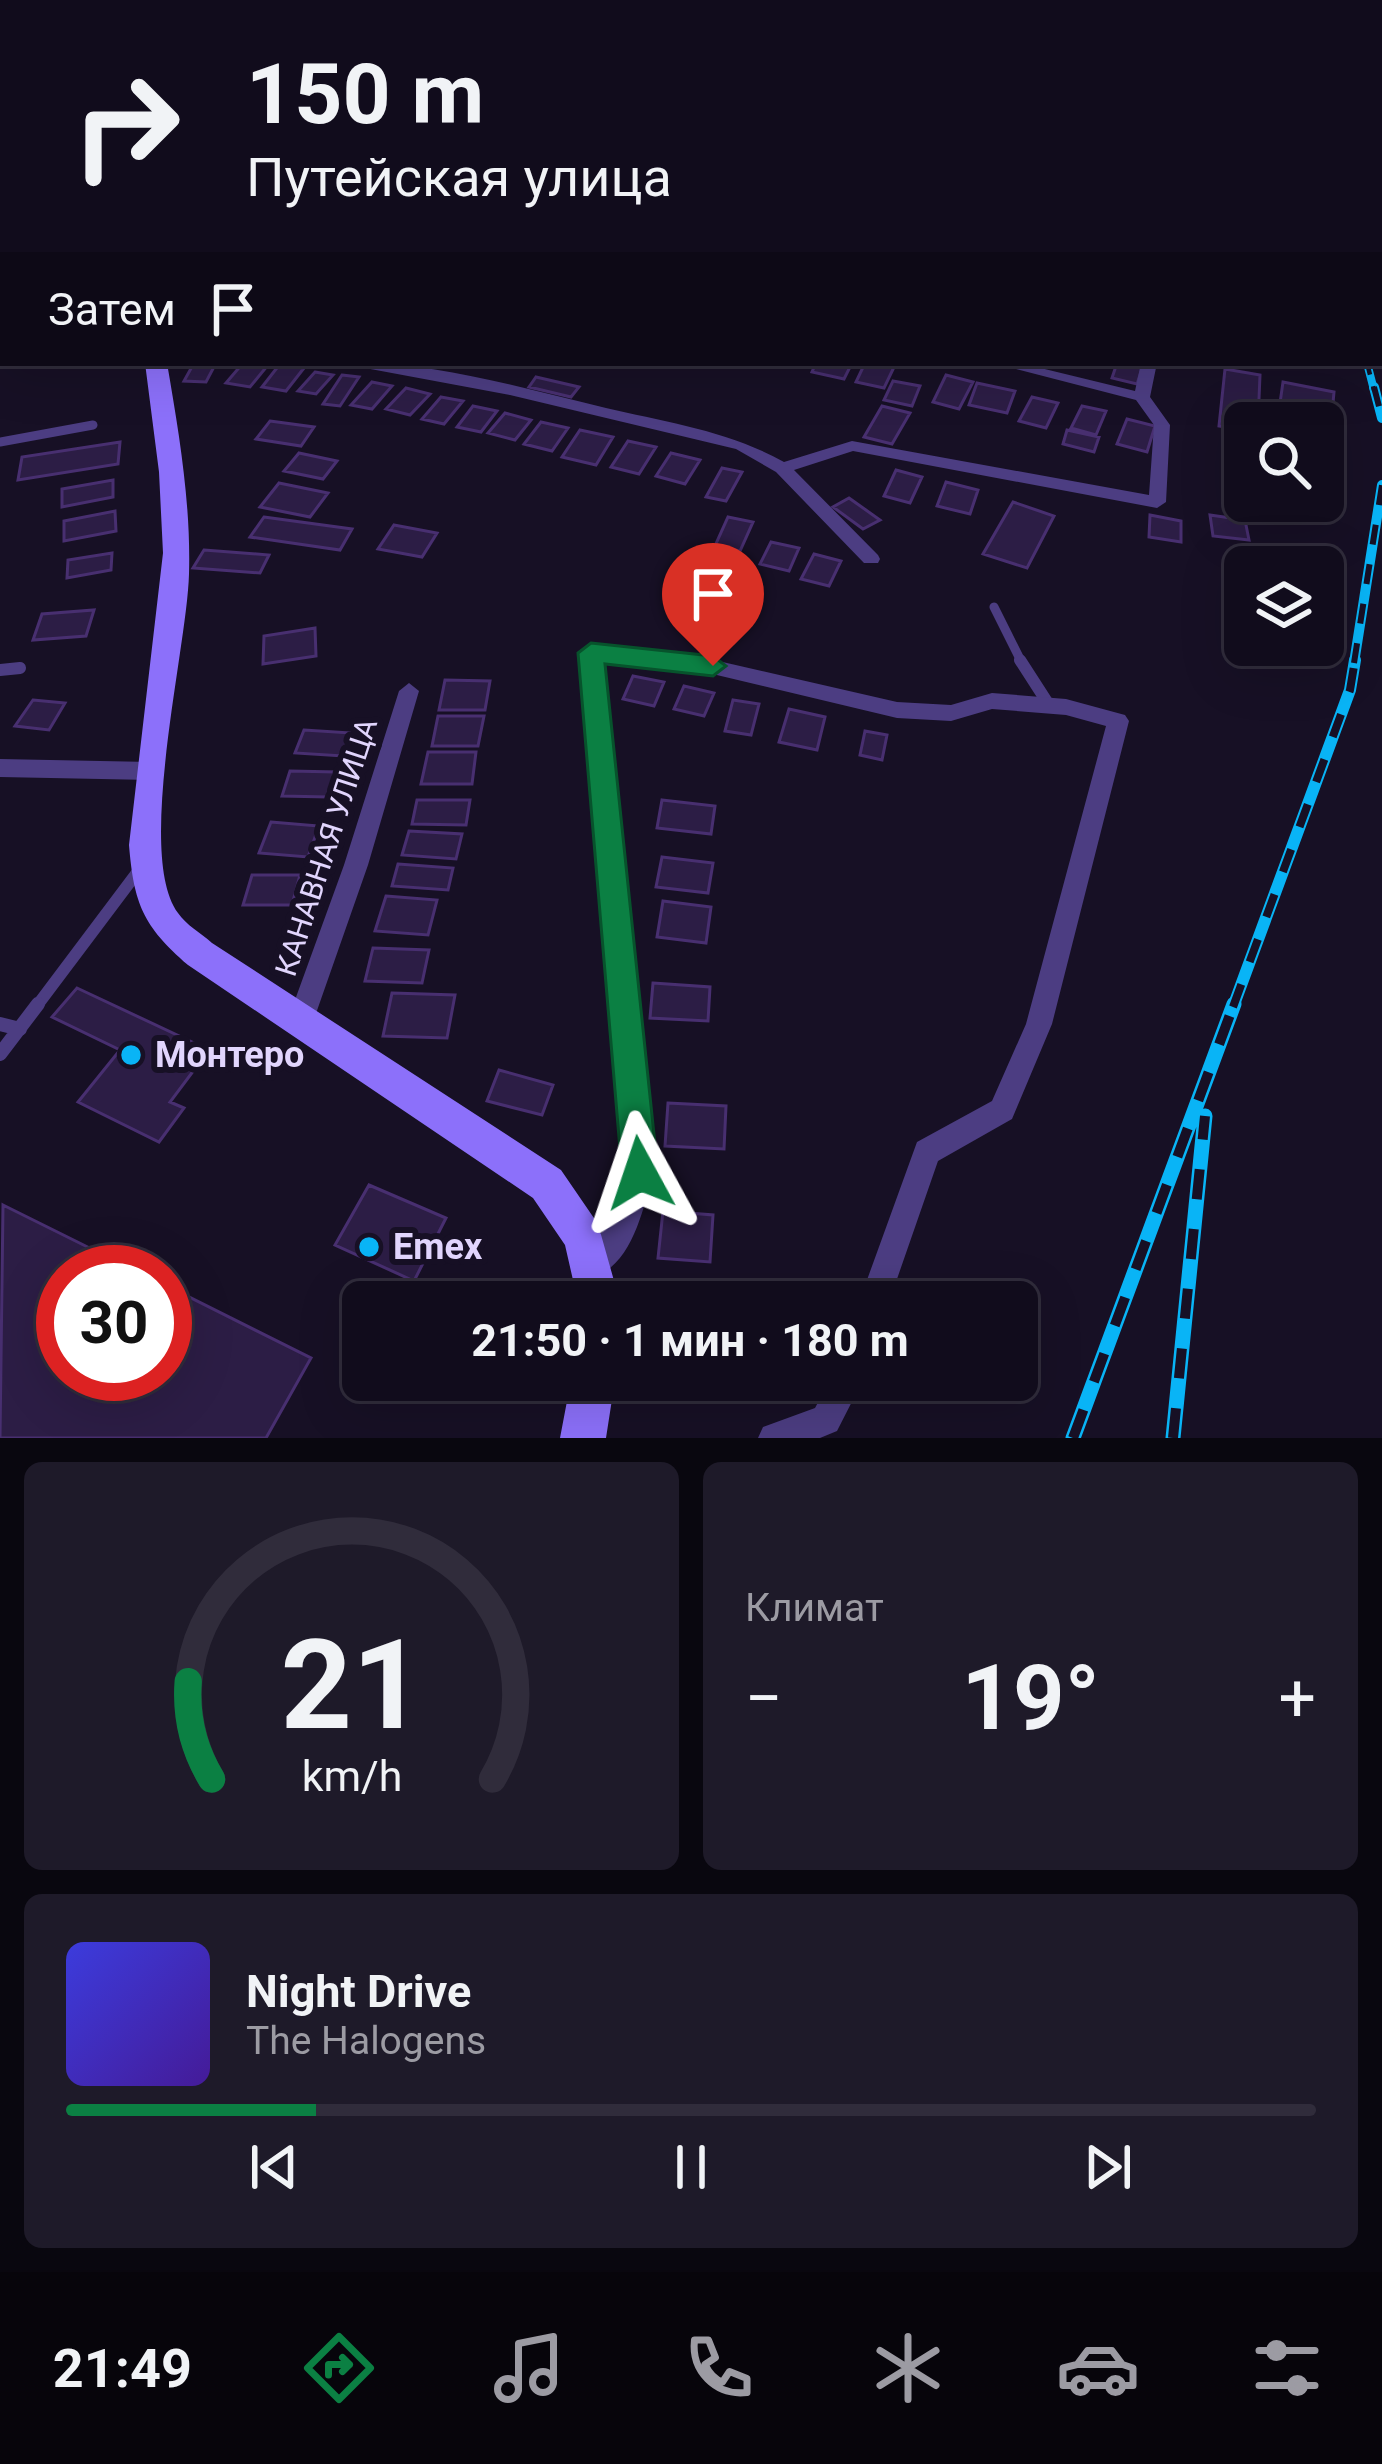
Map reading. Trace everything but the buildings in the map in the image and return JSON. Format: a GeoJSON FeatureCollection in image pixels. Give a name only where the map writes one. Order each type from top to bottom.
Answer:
{"type":"FeatureCollection","features":[{"type":"Feature","properties":{"kind":"street"},"geometry":{"type":"LineString","coordinates":[[156,366],[177,512],[175,586],[151,771],[148,858],[161,918],[200,954],[547,1184],[572,1210],[596,1281]]}},
{"type":"Feature","properties":{"kind":"street"},"geometry":{"type":"LineString","coordinates":[[381,366],[509,390],[742,445],[782,468],[871,559]]}},
{"type":"Feature","properties":{"kind":"street"},"geometry":{"type":"LineString","coordinates":[[782,468],[852,446],[1157,502],[1162,424],[1142,397],[1013,366]]}},
{"type":"Feature","properties":{"kind":"street"},"geometry":{"type":"LineString","coordinates":[[1142,397],[1148,366]]}},
{"type":"Feature","properties":{"kind":"street"},"geometry":{"type":"LineString","coordinates":[[598,1281],[621,1233],[640,1173],[591,653],[679,659],[896,710],[951,713],[992,701],[1058,706],[1118,721],[1039,1024],[1002,1110],[927,1152],[881,1281]]}},
{"type":"Feature","properties":{"kind":"street","name":"КАНАВНАЯ УЛИЦА"},"geometry":{"type":"LineString","coordinates":[[300,1022],[356,865],[409,691]]}},
{"type":"Feature","properties":{"kind":"street"},"geometry":{"type":"LineString","coordinates":[[0,768],[151,771]]}},
{"type":"Feature","properties":{"kind":"street"},"geometry":{"type":"LineString","coordinates":[[583,1438],[589,1401]]}},
{"type":"Feature","properties":{"kind":"street"},"geometry":{"type":"LineString","coordinates":[[774,1438],[826,1420],[836,1401]]}},
{"type":"Feature","properties":{"kind":"lane"},"geometry":{"type":"LineString","coordinates":[[0,442],[93,425]]}},
{"type":"Feature","properties":{"kind":"lane"},"geometry":{"type":"LineString","coordinates":[[994,608],[1012,648],[1058,706]]}},
{"type":"Feature","properties":{"kind":"lane"},"geometry":{"type":"LineString","coordinates":[[0,670],[20,668]]}},
{"type":"Feature","properties":{"kind":"lane"},"geometry":{"type":"LineString","coordinates":[[0,1054],[148,858]]}},
{"type":"Feature","properties":{"kind":"lane"},"geometry":{"type":"LineString","coordinates":[[0,1024],[20,1029]]}},
{"type":"Feature","properties":{"kind":"railway"},"geometry":{"type":"LineString","coordinates":[[1368,366],[1374,390]]}},
{"type":"Feature","properties":{"kind":"railway"},"geometry":{"type":"LineString","coordinates":[[1374,387],[1382,418]]}},
{"type":"Feature","properties":{"kind":"railway"},"geometry":{"type":"LineString","coordinates":[[1354,663],[1382,485]]}},
{"type":"Feature","properties":{"kind":"railway"},"geometry":{"type":"LineString","coordinates":[[1233,1007],[1350,690],[1355,660]]}},
{"type":"Feature","properties":{"kind":"railway"},"geometry":{"type":"LineString","coordinates":[[1073,1438],[1234,1004]]}},
{"type":"Feature","properties":{"kind":"railway"},"geometry":{"type":"LineString","coordinates":[[1173,1438],[1205,1116]]}},
{"type":"Feature","properties":{"kind":"place","name":"Монтеро"},"geometry":{"type":"Point","coordinates":[131,1055]}},
{"type":"Feature","properties":{"kind":"place","name":"Emex"},"geometry":{"type":"Point","coordinates":[369,1247]}},
{"type":"Feature","properties":{"kind":"route"},"geometry":{"type":"LineString","coordinates":[[640,1173],[591,653],[713,666]]}}]}
